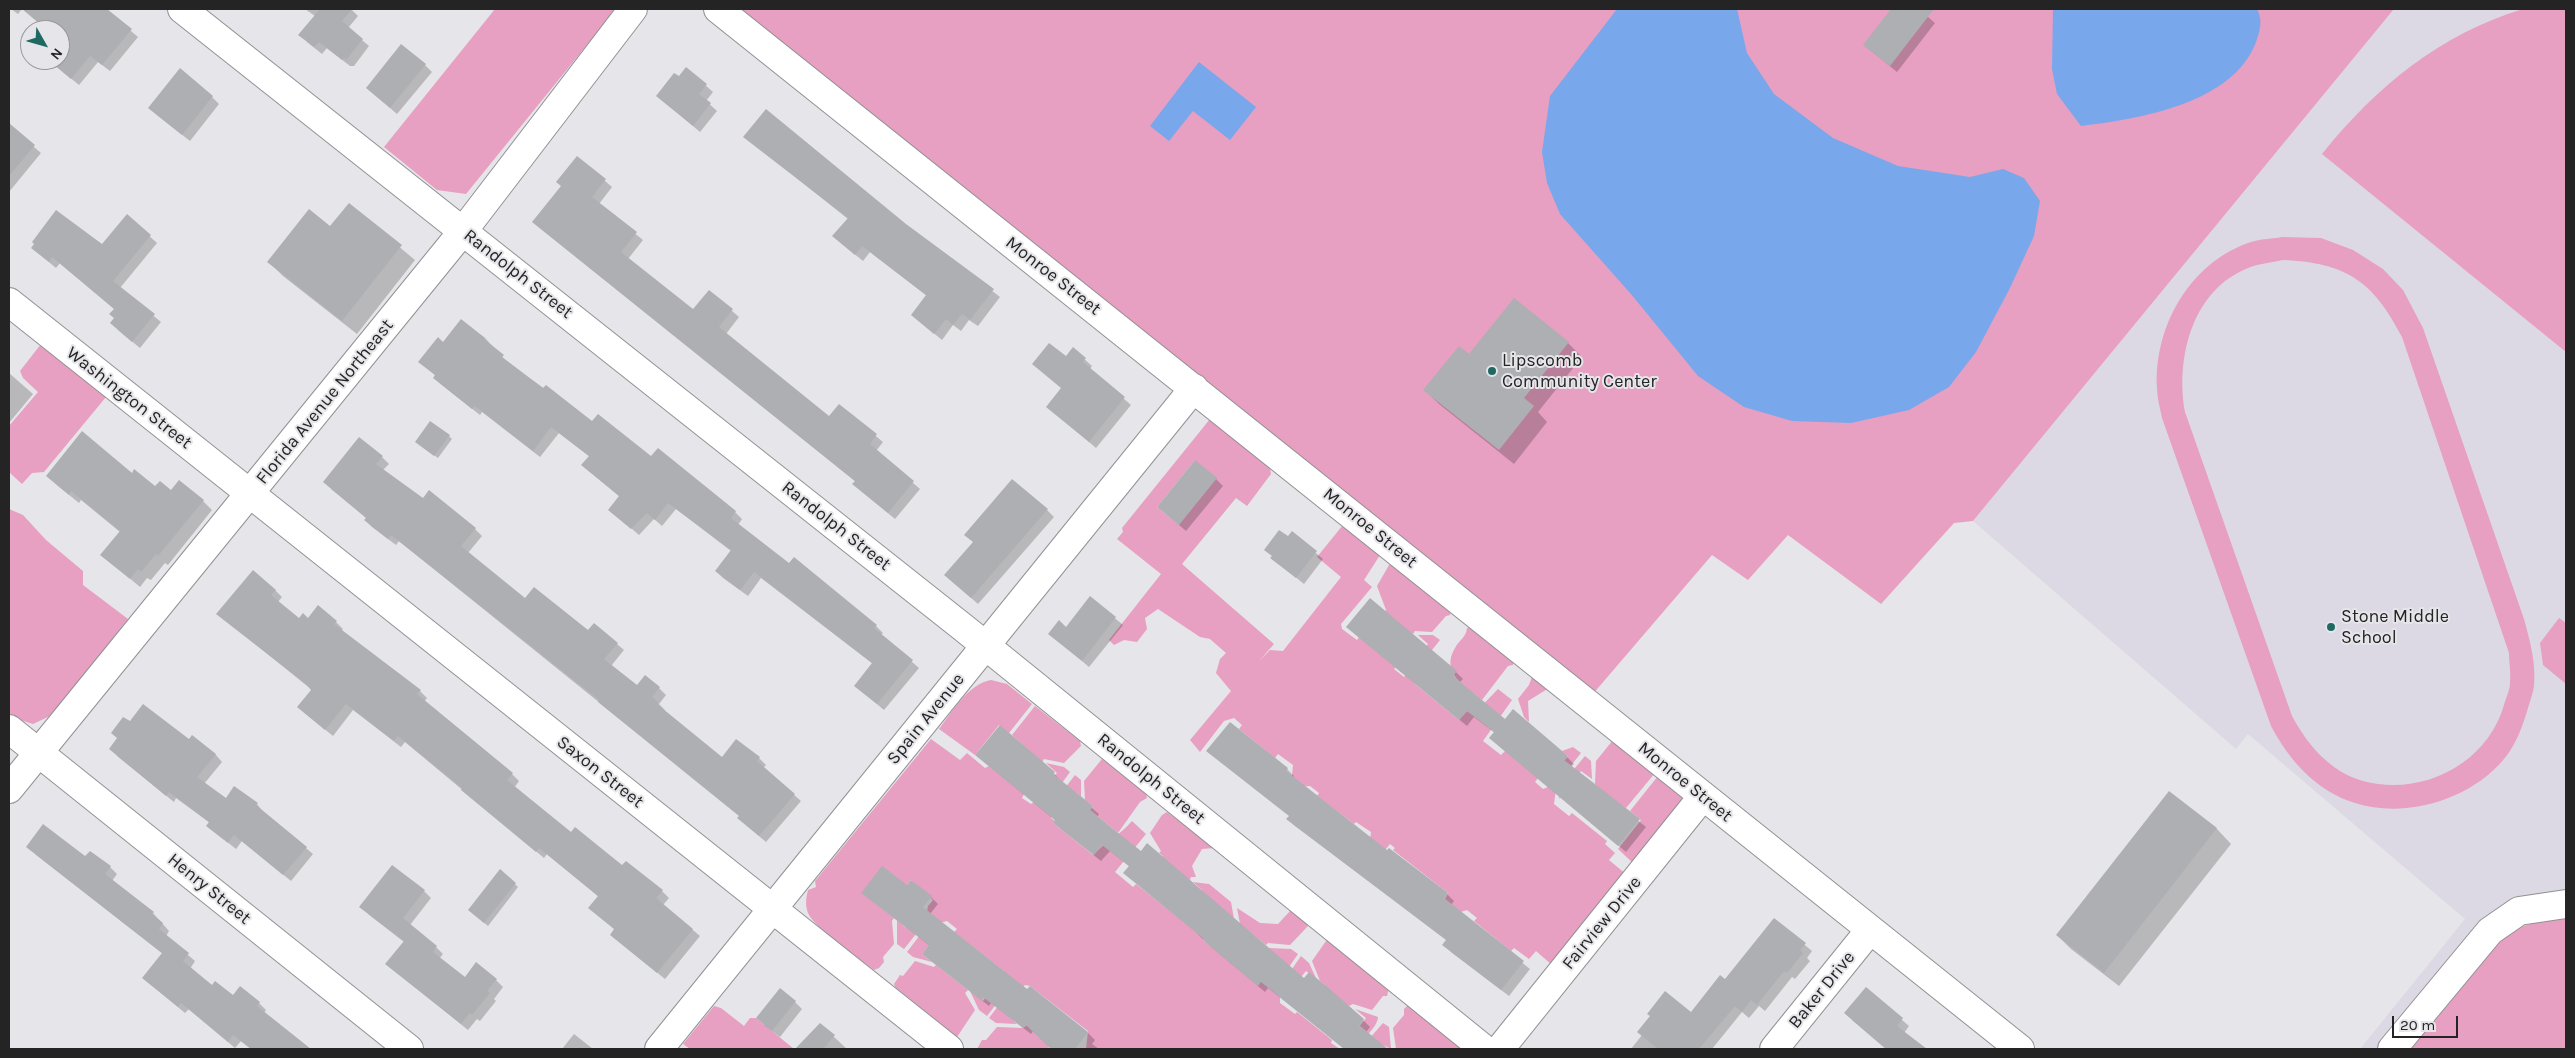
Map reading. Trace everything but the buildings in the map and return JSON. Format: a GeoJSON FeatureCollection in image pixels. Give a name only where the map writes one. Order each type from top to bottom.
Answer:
{"type":"FeatureCollection","features":[{"type":"Feature","properties":{"kind":"street","name":"Randolph Street"},"geometry":{"type":"LineString","coordinates":[[182,9],[986,645],[1484,1049]]}},
{"type":"Feature","properties":{"kind":"street","name":"Florida Avenue Northeast"},"geometry":{"type":"LineString","coordinates":[[9,789],[463,231],[633,9]]}},
{"type":"Feature","properties":{"kind":"street","name":"Monroe Street"},"geometry":{"type":"LineString","coordinates":[[718,9],[2020,1049]]}},
{"type":"Feature","properties":{"kind":"street","name":"Washington Street"},"geometry":{"type":"LineString","coordinates":[[9,302],[250,494]]}},
{"type":"Feature","properties":{"kind":"street","name":"Spain Avenue"},"geometry":{"type":"LineString","coordinates":[[659,1049],[1194,388]]}},
{"type":"Feature","properties":{"kind":"street","name":"Saxon Street"},"geometry":{"type":"LineString","coordinates":[[250,494],[949,1049]]}},
{"type":"Feature","properties":{"kind":"street","name":"Henry Street"},"geometry":{"type":"LineString","coordinates":[[9,729],[409,1049]]}},
{"type":"Feature","properties":{"kind":"street","name":"Fairview Drive"},"geometry":{"type":"LineString","coordinates":[[1500,1049],[1703,796]]}},
{"type":"Feature","properties":{"kind":"street"},"geometry":{"type":"LineString","coordinates":[[2392,1049],[2490,931],[2519,911],[2566,904]]}},
{"type":"Feature","properties":{"kind":"street","name":"Baker Drive"},"geometry":{"type":"LineString","coordinates":[[1774,1049],[1870,930]]}},
{"type":"Feature","properties":{"kind":"shaded area"},"geometry":{"type":"Polygon","coordinates":[[[495,9],[616,9],[466,194],[437,190],[384,147],[495,9]]]}},
{"type":"Feature","properties":{"kind":"shaded area"},"geometry":{"type":"Polygon","coordinates":[[[718,9],[2394,9],[1973,521],[1954,523],[1881,604],[1788,535],[1748,580],[1712,555],[1586,702],[718,9]]]}},
{"type":"Feature","properties":{"kind":"shaded area","name":"Stone Middle School"},"geometry":{"type":"Polygon","coordinates":[[[2394,9],[2566,9],[2566,1049],[2360,1049],[2465,919],[2248,734],[2236,749],[1973,521],[2394,9]]]}},
{"type":"Feature","properties":{"kind":"shaded area"},"geometry":{"type":"Polygon","coordinates":[[[2523,9],[2566,9],[2566,352],[2322,154],[2387,85],[2412,66],[2437,48],[2464,33],[2523,9]]]}},
{"type":"Feature","properties":{"kind":"shaded area"},"geometry":{"type":"Polygon","coordinates":[[[2282,237],[2321,238],[2353,250],[2383,269],[2403,290],[2423,328],[2524,619],[2533,660],[2534,686],[2516,741],[2504,759],[2490,773],[2455,795],[2436,802],[2395,809],[2355,803],[2328,791],[2316,782],[2305,773],[2286,751],[2271,726],[2162,418],[2157,392],[2158,365],[2169,321],[2179,300],[2192,282],[2208,266],[2227,253],[2252,242],[2282,237]],[[2283,260],[2257,265],[2235,274],[2218,288],[2204,304],[2194,324],[2187,345],[2183,368],[2185,412],[2292,716],[2305,737],[2330,764],[2351,777],[2385,785],[2408,784],[2429,780],[2449,771],[2467,759],[2483,744],[2495,726],[2509,688],[2509,653],[2402,337],[2380,302],[2356,279],[2325,265],[2283,260]]]}},
{"type":"Feature","properties":{"kind":"shaded area"},"geometry":{"type":"Polygon","coordinates":[[[41,344],[106,397],[44,472],[32,473],[22,484],[9,472],[9,426],[38,392],[23,378],[20,371],[41,344]]]}},
{"type":"Feature","properties":{"kind":"shaded area"},"geometry":{"type":"Polygon","coordinates":[[[1210,419],[1270,468],[1271,474],[1247,506],[1236,498],[1182,564],[1274,644],[1259,661],[1270,650],[1283,651],[1341,577],[1317,557],[1343,525],[1380,555],[1364,580],[1372,587],[1341,624],[1342,629],[1357,640],[1359,637],[1396,667],[1394,669],[1404,677],[1428,644],[1418,635],[1433,635],[1440,640],[1420,665],[1419,676],[1415,684],[1459,720],[1467,711],[1473,715],[1498,689],[1512,700],[1483,741],[1501,755],[1505,751],[1538,778],[1535,782],[1543,789],[1548,787],[1545,784],[1568,756],[1562,751],[1573,747],[1581,753],[1554,787],[1556,789],[1554,804],[1569,816],[1572,813],[1607,841],[1605,844],[1615,853],[1609,860],[1627,875],[1552,965],[1536,951],[1529,959],[1514,948],[1511,951],[1474,921],[1477,918],[1467,910],[1445,917],[1443,903],[1448,893],[1393,850],[1395,848],[1390,844],[1381,855],[1368,856],[1371,832],[1356,822],[1354,824],[1317,796],[1319,793],[1310,786],[1291,787],[1293,765],[1278,754],[1275,758],[1239,729],[1242,725],[1234,718],[1224,721],[1200,752],[1190,740],[1231,691],[1216,673],[1220,659],[1226,653],[1210,639],[1200,637],[1158,609],[1145,618],[1147,629],[1137,642],[1124,640],[1114,645],[1109,640],[1161,574],[1117,539],[1123,532],[1122,528],[1210,419]],[[1195,460],[1157,507],[1179,525],[1195,460]]]}},
{"type":"Feature","properties":{"kind":"shaded area"},"geometry":{"type":"Polygon","coordinates":[[[9,509],[23,515],[46,540],[83,571],[83,585],[128,619],[52,715],[33,724],[14,718],[9,714],[9,509]]]}},
{"type":"Feature","properties":{"kind":"shaded area"},"geometry":{"type":"Polygon","coordinates":[[[1389,565],[1395,565],[1451,610],[1450,615],[1446,616],[1432,632],[1415,631],[1413,634],[1382,616],[1386,610],[1377,586],[1389,565]]]}},
{"type":"Feature","properties":{"kind":"shaded area"},"geometry":{"type":"Polygon","coordinates":[[[2559,618],[2566,623],[2566,684],[2543,665],[2540,643],[2559,618]]]}},
{"type":"Feature","properties":{"kind":"shaded area"},"geometry":{"type":"Polygon","coordinates":[[[1472,627],[1513,662],[1513,665],[1508,666],[1482,700],[1456,678],[1450,665],[1455,648],[1467,628],[1472,627]]]}},
{"type":"Feature","properties":{"kind":"shaded area"},"geometry":{"type":"Polygon","coordinates":[[[1532,677],[1549,688],[1528,701],[1529,722],[1524,717],[1518,699],[1529,685],[1532,677]]]}},
{"type":"Feature","properties":{"kind":"shaded area"},"geometry":{"type":"Polygon","coordinates":[[[991,680],[1007,684],[1032,704],[1009,733],[999,725],[975,755],[939,729],[968,693],[975,687],[991,680]]]}},
{"type":"Feature","properties":{"kind":"shaded area"},"geometry":{"type":"Polygon","coordinates":[[[1035,706],[1080,741],[1081,746],[1064,763],[1044,759],[1042,762],[1012,735],[1035,706]]]}},
{"type":"Feature","properties":{"kind":"shaded area"},"geometry":{"type":"Polygon","coordinates":[[[931,739],[960,760],[967,753],[985,768],[989,766],[1024,794],[1022,798],[1031,804],[1035,801],[1055,812],[1051,818],[1055,821],[1053,823],[1093,855],[1132,821],[1146,834],[1115,872],[1133,887],[1136,884],[1179,918],[1202,890],[1193,882],[1209,884],[1231,902],[1234,919],[1226,912],[1203,940],[1257,985],[1269,948],[1291,949],[1298,954],[1280,980],[1280,1003],[1295,1014],[1297,1012],[1332,1040],[1331,1043],[1340,1049],[1086,1049],[1088,1031],[1030,986],[1025,985],[1020,991],[1007,992],[1004,971],[954,932],[957,929],[947,921],[924,927],[928,906],[933,900],[911,880],[907,885],[862,893],[894,918],[892,921],[894,944],[883,957],[884,962],[879,968],[874,970],[848,951],[812,920],[806,907],[808,890],[816,887],[815,881],[931,739]]]}},
{"type":"Feature","properties":{"kind":"shaded area"},"geometry":{"type":"Polygon","coordinates":[[[1613,740],[1655,773],[1626,808],[1596,790],[1598,787],[1595,784],[1596,761],[1613,740]]]}},
{"type":"Feature","properties":{"kind":"shaded area"},"geometry":{"type":"Polygon","coordinates":[[[1585,756],[1591,761],[1592,779],[1581,771],[1559,799],[1560,786],[1585,756]]]}},
{"type":"Feature","properties":{"kind":"shaded area"},"geometry":{"type":"Polygon","coordinates":[[[1102,759],[1146,794],[1147,798],[1140,802],[1118,833],[1090,810],[1093,806],[1085,800],[1084,781],[1102,759]]]}},
{"type":"Feature","properties":{"kind":"shaded area"},"geometry":{"type":"Polygon","coordinates":[[[1046,763],[1064,767],[1070,772],[1054,794],[1037,798],[1057,773],[1046,763]]]}},
{"type":"Feature","properties":{"kind":"shaded area"},"geometry":{"type":"Polygon","coordinates":[[[1075,775],[1081,780],[1081,797],[1077,793],[1058,797],[1075,775]]]}},
{"type":"Feature","properties":{"kind":"shaded area"},"geometry":{"type":"Polygon","coordinates":[[[1658,776],[1680,794],[1684,804],[1633,863],[1618,849],[1641,820],[1630,811],[1658,776]]]}},
{"type":"Feature","properties":{"kind":"shaded area"},"geometry":{"type":"Polygon","coordinates":[[[1167,812],[1214,848],[1202,849],[1192,866],[1196,877],[1191,877],[1190,880],[1159,861],[1163,856],[1159,853],[1161,851],[1150,833],[1162,815],[1167,812]]]}},
{"type":"Feature","properties":{"kind":"shaded area"},"geometry":{"type":"Polygon","coordinates":[[[1237,908],[1260,923],[1278,924],[1291,910],[1308,926],[1290,945],[1268,943],[1266,945],[1240,924],[1237,908]]]}},
{"type":"Feature","properties":{"kind":"shaded area"},"geometry":{"type":"Polygon","coordinates":[[[2566,918],[2566,1049],[2409,1049],[2501,939],[2524,926],[2566,918]]]}},
{"type":"Feature","properties":{"kind":"shaded area"},"geometry":{"type":"Polygon","coordinates":[[[897,920],[905,927],[920,929],[904,949],[897,944],[897,920]]]}},
{"type":"Feature","properties":{"kind":"shaded area"},"geometry":{"type":"Polygon","coordinates":[[[945,925],[922,954],[932,962],[913,957],[907,952],[923,931],[945,925]]]}},
{"type":"Feature","properties":{"kind":"shaded area"},"geometry":{"type":"Polygon","coordinates":[[[1326,941],[1330,941],[1389,988],[1387,996],[1383,996],[1372,1010],[1353,1004],[1349,1006],[1321,990],[1325,985],[1320,981],[1312,961],[1326,941]]]}},
{"type":"Feature","properties":{"kind":"shaded area"},"geometry":{"type":"Polygon","coordinates":[[[1301,956],[1309,963],[1316,978],[1306,971],[1283,999],[1283,982],[1301,956]]]}},
{"type":"Feature","properties":{"kind":"shaded area"},"geometry":{"type":"Polygon","coordinates":[[[915,961],[934,967],[936,965],[968,990],[965,993],[975,1010],[957,1037],[895,987],[894,984],[900,975],[903,976],[915,961]]]}},
{"type":"Feature","properties":{"kind":"shaded area"},"geometry":{"type":"Polygon","coordinates":[[[1003,975],[1004,994],[987,1016],[979,1010],[970,991],[983,1001],[1003,975]]]}},
{"type":"Feature","properties":{"kind":"shaded area"},"geometry":{"type":"Polygon","coordinates":[[[1005,997],[1007,1015],[1017,1024],[996,1023],[989,1018],[1005,997]]]}},
{"type":"Feature","properties":{"kind":"shaded area"},"geometry":{"type":"Polygon","coordinates":[[[1408,1005],[1466,1049],[1396,1049],[1393,1028],[1404,1015],[1404,1009],[1408,1005]]]}},
{"type":"Feature","properties":{"kind":"shaded area"},"geometry":{"type":"Polygon","coordinates":[[[714,1006],[721,1008],[744,1026],[750,1018],[756,1018],[794,1049],[690,1049],[683,1044],[714,1006]]]}},
{"type":"Feature","properties":{"kind":"shaded area"},"geometry":{"type":"Polygon","coordinates":[[[1355,1009],[1378,1017],[1377,1021],[1359,1049],[1345,1049],[1343,1047],[1366,1018],[1355,1009]]]}},
{"type":"Feature","properties":{"kind":"shaded area"},"geometry":{"type":"Polygon","coordinates":[[[1383,1023],[1389,1027],[1391,1049],[1383,1045],[1379,1049],[1363,1049],[1363,1046],[1383,1023]]]}},
{"type":"Feature","properties":{"kind":"shaded area"},"geometry":{"type":"Polygon","coordinates":[[[1027,1025],[1050,1045],[1048,1049],[977,1049],[982,1040],[986,1040],[997,1027],[1023,1028],[1027,1025]]]}},
{"type":"Feature","properties":{"kind":"water"},"geometry":{"type":"Polygon","coordinates":[[[1617,9],[1737,9],[1747,53],[1774,94],[1833,138],[1898,166],[1970,177],[2003,169],[2024,178],[2040,201],[2034,236],[2009,290],[1976,352],[1949,387],[1909,410],[1851,423],[1792,421],[1744,407],[1698,376],[1631,294],[1560,214],[1547,183],[1542,152],[1550,96],[1617,9]]]}},
{"type":"Feature","properties":{"kind":"water"},"geometry":{"type":"Polygon","coordinates":[[[2053,9],[2257,9],[2260,26],[2256,42],[2244,63],[2227,80],[2206,94],[2181,105],[2155,113],[2081,126],[2057,94],[2052,69],[2053,9]]]}},
{"type":"Feature","properties":{"kind":"water"},"geometry":{"type":"Polygon","coordinates":[[[1199,62],[1256,107],[1230,140],[1193,111],[1169,141],[1150,126],[1199,62]]]}},
{"type":"Feature","properties":{"kind":"place","name":"Lipscomb Community Center"},"geometry":{"type":"Point","coordinates":[1492,371]}},
{"type":"Feature","properties":{"kind":"place","name":"Stone Middle School"},"geometry":{"type":"Point","coordinates":[2331,627]}}]}
